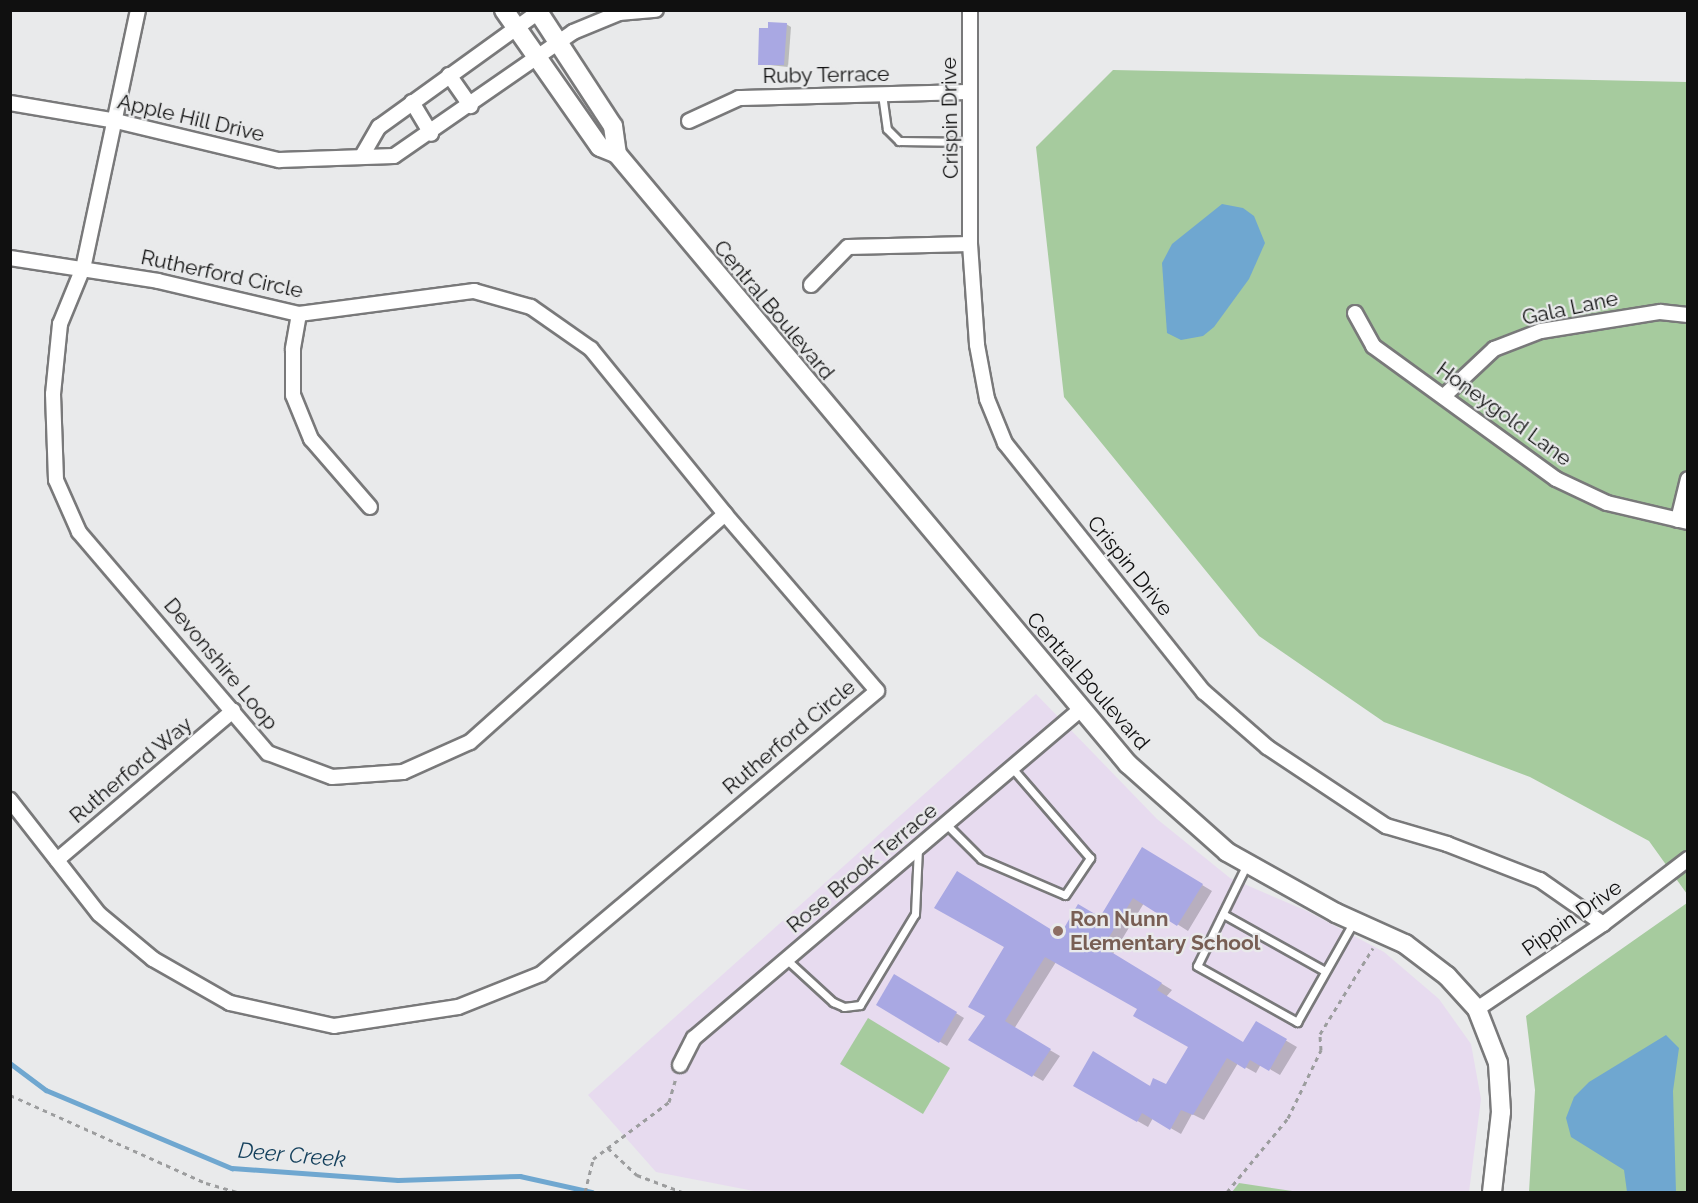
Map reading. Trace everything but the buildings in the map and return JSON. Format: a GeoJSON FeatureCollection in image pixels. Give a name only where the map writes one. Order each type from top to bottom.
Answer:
{"type":"FeatureCollection","features":[{"type":"Feature","properties":{"kind":"street","name":"Devonshire Loop"},"geometry":{"type":"LineString","coordinates":[[138,10],[83,268],[60,324],[53,394],[56,480],[79,532],[268,753],[332,777],[403,772],[470,742],[725,514]]}},
{"type":"Feature","properties":{"kind":"street","name":"Central Boulevard"},"geometry":{"type":"LineString","coordinates":[[504,10],[536,60],[600,147],[617,154],[1080,710],[1128,764],[1227,852],[1354,921],[1406,944],[1447,976],[1477,1009],[1498,1063],[1501,1112],[1492,1192]]}},
{"type":"Feature","properties":{"kind":"street","name":"Apple Hill Drive"},"geometry":{"type":"LineString","coordinates":[[10,103],[116,121],[279,160],[394,156],[432,134],[560,44],[573,32],[618,13],[656,10]]}},
{"type":"Feature","properties":{"kind":"street","name":"Crispin Drive"},"geometry":{"type":"LineString","coordinates":[[970,10],[970,244],[977,345],[987,399],[1005,443],[1204,692],[1267,747],[1386,826],[1447,844],[1540,880],[1602,924]]}},
{"type":"Feature","properties":{"kind":"street"},"geometry":{"type":"LineString","coordinates":[[362,156],[378,127],[539,11],[613,126],[617,154]]}},
{"type":"Feature","properties":{"kind":"street"},"geometry":{"type":"LineString","coordinates":[[449,75],[471,106]]}},
{"type":"Feature","properties":{"kind":"street","name":"Ruby Terrace"},"geometry":{"type":"LineString","coordinates":[[688,121],[739,98],[970,92]]}},
{"type":"Feature","properties":{"kind":"street"},"geometry":{"type":"LineString","coordinates":[[412,102],[432,134]]}},
{"type":"Feature","properties":{"kind":"street"},"geometry":{"type":"LineString","coordinates":[[811,285],[849,247],[970,244]]}},
{"type":"Feature","properties":{"kind":"street","name":"Rutherford Circle"},"geometry":{"type":"LineString","coordinates":[[10,258],[83,268],[299,314],[474,291],[531,307],[591,349],[725,514],[877,691],[541,974],[458,1007],[334,1026],[230,1004],[153,959],[99,914],[10,800]]}},
{"type":"Feature","properties":{"kind":"street","name":"Gala Lane"},"geometry":{"type":"LineString","coordinates":[[1444,396],[1494,349],[1541,331],[1660,312],[1688,315]]}},
{"type":"Feature","properties":{"kind":"street","name":"Honeygold Lane"},"geometry":{"type":"LineString","coordinates":[[1356,313],[1373,346],[1556,479],[1607,503],[1683,521]]}},
{"type":"Feature","properties":{"kind":"street"},"geometry":{"type":"LineString","coordinates":[[299,314],[293,349],[293,395],[312,439],[370,507]]}},
{"type":"Feature","properties":{"kind":"street"},"geometry":{"type":"LineString","coordinates":[[1683,521],[1688,479]]}},
{"type":"Feature","properties":{"kind":"street","name":"Rose Brook Terrace"},"geometry":{"type":"LineString","coordinates":[[680,1065],[694,1038],[1080,710]]}},
{"type":"Feature","properties":{"kind":"street","name":"Rutherford Way"},"geometry":{"type":"LineString","coordinates":[[57,861],[233,711]]}},
{"type":"Feature","properties":{"kind":"street","name":"Pippin Drive"},"geometry":{"type":"LineString","coordinates":[[1477,1009],[1602,924],[1688,859]]}},
{"type":"Feature","properties":{"kind":"lane"},"geometry":{"type":"LineString","coordinates":[[882,94],[887,129],[899,141],[971,142]]}},
{"type":"Feature","properties":{"kind":"lane"},"geometry":{"type":"LineString","coordinates":[[945,824],[981,859],[1065,895],[1090,858],[1012,768]]}},
{"type":"Feature","properties":{"kind":"lane"},"geometry":{"type":"LineString","coordinates":[[786,959],[833,1002],[844,1007],[860,1005],[915,914],[918,847]]}},
{"type":"Feature","properties":{"kind":"lane"},"geometry":{"type":"LineString","coordinates":[[1247,863],[1197,966],[1287,1017],[1297,1022],[1354,921]]}},
{"type":"Feature","properties":{"kind":"lane"},"geometry":{"type":"LineString","coordinates":[[1222,914],[1326,971]]}},
{"type":"Feature","properties":{"kind":"path"},"geometry":{"type":"LineString","coordinates":[[1227,1192],[1288,1118],[1321,1050],[1320,1034],[1380,933]]}},
{"type":"Feature","properties":{"kind":"path"},"geometry":{"type":"LineString","coordinates":[[585,1192],[591,1164],[608,1148],[669,1102],[680,1065]]}},
{"type":"Feature","properties":{"kind":"path"},"geometry":{"type":"LineString","coordinates":[[10,1095],[206,1183],[238,1192]]}},
{"type":"Feature","properties":{"kind":"path"},"geometry":{"type":"LineString","coordinates":[[608,1148],[637,1175],[682,1192]]}},
{"type":"Feature","properties":{"kind":"shaded area","name":"Ron Nunn Elementary School"},"geometry":{"type":"Polygon","coordinates":[[[1036,694],[1157,819],[1230,878],[1307,911],[1384,952],[1439,999],[1471,1044],[1481,1099],[1469,1192],[759,1192],[656,1172],[588,1095],[1036,694]]]}},
{"type":"Feature","properties":{"kind":"green space"},"geometry":{"type":"Polygon","coordinates":[[[1113,70],[1687,82],[1687,894],[1649,841],[1530,777],[1384,722],[1259,636],[1064,397],[1036,147],[1113,70]]]}},
{"type":"Feature","properties":{"kind":"green space"},"geometry":{"type":"Polygon","coordinates":[[[1687,903],[1687,1192],[1529,1192],[1535,1090],[1526,1016],[1687,903]]]}},
{"type":"Feature","properties":{"kind":"green space"},"geometry":{"type":"Polygon","coordinates":[[[868,1018],[950,1068],[923,1114],[840,1064],[868,1018]]]}},
{"type":"Feature","properties":{"kind":"green space"},"geometry":{"type":"Polygon","coordinates":[[[1239,1183],[1299,1192],[1232,1192],[1239,1183]]]}},
{"type":"Feature","properties":{"kind":"water"},"geometry":{"type":"Polygon","coordinates":[[[1222,204],[1243,208],[1254,216],[1265,243],[1249,279],[1214,327],[1203,336],[1181,340],[1167,333],[1162,263],[1172,244],[1222,204]]]}},
{"type":"Feature","properties":{"kind":"water"},"geometry":{"type":"Polygon","coordinates":[[[1666,1035],[1679,1048],[1673,1091],[1676,1192],[1627,1192],[1624,1170],[1571,1137],[1566,1118],[1574,1097],[1589,1082],[1666,1035]]]}},
{"type":"Feature","properties":{"kind":"waterway","name":"Deer Creek"},"geometry":{"type":"LineString","coordinates":[[10,1063],[46,1090],[232,1168],[398,1180],[520,1176],[592,1192]]}},
{"type":"Feature","properties":{"kind":"place","name":"Ron Nunn Elementary School"},"geometry":{"type":"Point","coordinates":[1058,931]}}]}
